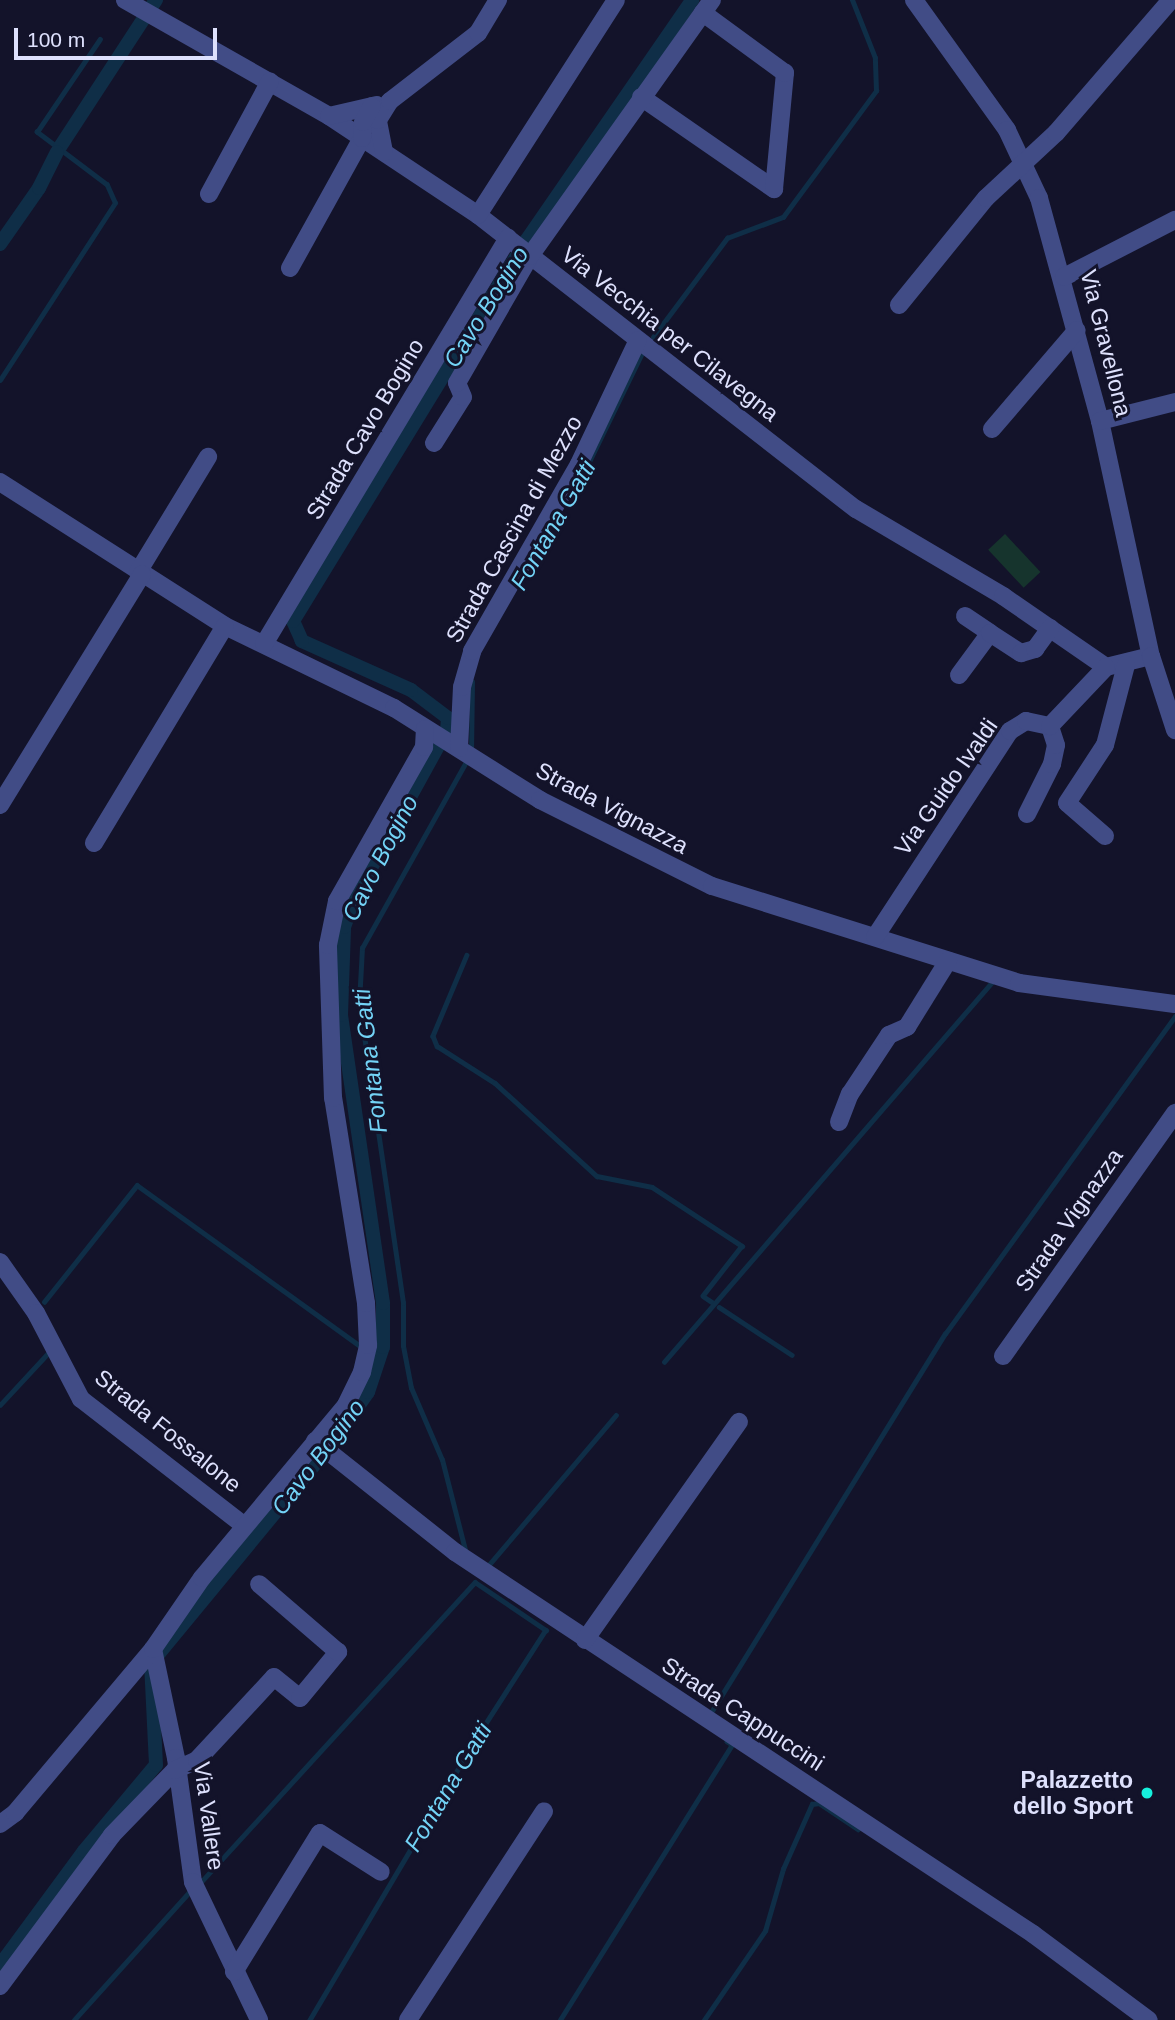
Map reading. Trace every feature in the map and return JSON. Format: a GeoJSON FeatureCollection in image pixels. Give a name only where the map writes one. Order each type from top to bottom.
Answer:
{"type":"FeatureCollection","features":[{"type":"Feature","properties":{"kind":"street","name":"Via Vecchia per Cilavegna"},"geometry":{"type":"LineString","coordinates":[[125,0],[330,116],[478,215],[856,509],[1050,628],[1106,667]]}},
{"type":"Feature","properties":{"kind":"street"},"geometry":{"type":"LineString","coordinates":[[384,152],[378,120],[390,101],[478,33],[498,0]]}},
{"type":"Feature","properties":{"kind":"street"},"geometry":{"type":"LineString","coordinates":[[478,215],[616,0]]}},
{"type":"Feature","properties":{"kind":"street","name":"Via Gravellona"},"geometry":{"type":"LineString","coordinates":[[914,0],[978,86],[1023,161],[1064,277],[1100,421],[1151,656],[1175,730]]}},
{"type":"Feature","properties":{"kind":"street"},"geometry":{"type":"LineString","coordinates":[[899,305],[986,198],[1056,133],[1171,0]]}},
{"type":"Feature","properties":{"kind":"street"},"geometry":{"type":"LineString","coordinates":[[434,443],[463,397],[457,383],[530,256],[641,97],[707,6],[785,73],[774,189],[641,97]]}},
{"type":"Feature","properties":{"kind":"street"},"geometry":{"type":"LineString","coordinates":[[209,194],[270,81]]}},
{"type":"Feature","properties":{"kind":"street"},"geometry":{"type":"LineString","coordinates":[[330,116],[390,101]]}},
{"type":"Feature","properties":{"kind":"street"},"geometry":{"type":"LineString","coordinates":[[290,268],[362,138],[363,122],[372,106]]}},
{"type":"Feature","properties":{"kind":"street"},"geometry":{"type":"LineString","coordinates":[[1064,277],[1175,220]]}},
{"type":"Feature","properties":{"kind":"street","name":"Strada Cavo Bogino"},"geometry":{"type":"LineString","coordinates":[[264,644],[508,239]]}},
{"type":"Feature","properties":{"kind":"street"},"geometry":{"type":"LineString","coordinates":[[992,429],[1077,330]]}},
{"type":"Feature","properties":{"kind":"street","name":"Strada Cascina di Mezzo"},"geometry":{"type":"LineString","coordinates":[[0,1824],[15,1813],[155,1656],[166,1627],[245,1526],[346,1405],[362,1372],[368,1345],[366,1303],[333,1098],[328,945],[337,901],[424,747],[451,744],[472,651],[579,464],[638,340]]}},
{"type":"Feature","properties":{"kind":"street"},"geometry":{"type":"LineString","coordinates":[[1100,421],[1175,402]]}},
{"type":"Feature","properties":{"kind":"street"},"geometry":{"type":"LineString","coordinates":[[0,805],[208,457]]}},
{"type":"Feature","properties":{"kind":"street","name":"Strada Vignazza"},"geometry":{"type":"LineString","coordinates":[[0,482],[225,626],[394,708],[585,825],[712,886],[1019,983],[1175,1004]]}},
{"type":"Feature","properties":{"kind":"street"},"geometry":{"type":"LineString","coordinates":[[965,616],[1021,653],[1035,649],[1050,628]]}},
{"type":"Feature","properties":{"kind":"street"},"geometry":{"type":"LineString","coordinates":[[93,843],[225,626]]}},
{"type":"Feature","properties":{"kind":"street"},"geometry":{"type":"LineString","coordinates":[[959,675],[990,633]]}},
{"type":"Feature","properties":{"kind":"street"},"geometry":{"type":"LineString","coordinates":[[1027,814],[1052,764],[1056,745],[1050,726],[1106,667],[1126,665],[1151,656]]}},
{"type":"Feature","properties":{"kind":"street"},"geometry":{"type":"LineString","coordinates":[[1105,836],[1067,803],[1105,745],[1126,665]]}},
{"type":"Feature","properties":{"kind":"street","name":"Via Guido Ivaldi"},"geometry":{"type":"LineString","coordinates":[[875,937],[1010,732],[1026,721],[1050,726]]}},
{"type":"Feature","properties":{"kind":"street"},"geometry":{"type":"LineString","coordinates":[[839,1122],[850,1094],[889,1035],[906,1027],[948,961]]}},
{"type":"Feature","properties":{"kind":"street","name":"Strada Vignazza"},"geometry":{"type":"LineString","coordinates":[[1003,1356],[1175,1113]]}},
{"type":"Feature","properties":{"kind":"street","name":"Strada Fossalone"},"geometry":{"type":"LineString","coordinates":[[0,1262],[36,1313],[81,1399],[245,1526]]}},
{"type":"Feature","properties":{"kind":"street"},"geometry":{"type":"LineString","coordinates":[[585,1640],[739,1422]]}},
{"type":"Feature","properties":{"kind":"street","name":"Strada Cappuccini"},"geometry":{"type":"LineString","coordinates":[[316,1441],[455,1552],[1033,1934],[1149,2020]]}},
{"type":"Feature","properties":{"kind":"street"},"geometry":{"type":"LineString","coordinates":[[0,1986],[112,1835],[175,1770],[197,1760],[274,1676],[300,1698],[338,1652],[259,1584]]}},
{"type":"Feature","properties":{"kind":"street","name":"Via Vallere"},"geometry":{"type":"LineString","coordinates":[[155,1656],[193,1882],[259,2020]]}},
{"type":"Feature","properties":{"kind":"street"},"geometry":{"type":"LineString","coordinates":[[408,2020],[544,1811]]}},
{"type":"Feature","properties":{"kind":"street"},"geometry":{"type":"LineString","coordinates":[[234,1972],[320,1833],[381,1872]]}},
{"type":"Feature","properties":{"kind":"green space"},"geometry":{"type":"Polygon","coordinates":[[[1005,534],[1040,572],[1024,588],[988,550],[1005,534]]]}},
{"type":"Feature","properties":{"kind":"waterway"},"geometry":{"type":"LineString","coordinates":[[60,147],[156,0]]}},
{"type":"Feature","properties":{"kind":"waterway","name":"Cavo Bogino"},"geometry":{"type":"LineString","coordinates":[[0,1965],[84,1851],[156,1765],[151,1663],[331,1445],[368,1392],[383,1347],[383,1303],[341,1015],[344,927],[354,899],[447,730],[448,718],[411,690],[302,641],[293,621],[526,241],[692,0]]}},
{"type":"Feature","properties":{"kind":"waterway","name":"Fontana Gatti"},"geometry":{"type":"LineString","coordinates":[[653,337],[727,238],[783,217],[876,91],[875,58],[852,0]]}},
{"type":"Feature","properties":{"kind":"waterway"},"geometry":{"type":"LineString","coordinates":[[0,380],[115,203],[107,185],[37,132],[100,39]]}},
{"type":"Feature","properties":{"kind":"waterway"},"geometry":{"type":"LineString","coordinates":[[0,244],[39,188],[57,152]]}},
{"type":"Feature","properties":{"kind":"waterway","name":"Fontana Gatti"},"geometry":{"type":"LineString","coordinates":[[584,472],[642,353]]}},
{"type":"Feature","properties":{"kind":"waterway","name":"Fontana Gatti"},"geometry":{"type":"LineString","coordinates":[[471,753],[472,682]]}},
{"type":"Feature","properties":{"kind":"waterway","name":"Fontana Gatti"},"geometry":{"type":"LineString","coordinates":[[465,1550],[442,1460],[411,1388],[403,1346],[403,1303],[359,1003],[362,948],[467,760]]}},
{"type":"Feature","properties":{"kind":"waterway"},"geometry":{"type":"LineString","coordinates":[[467,955],[433,1036],[437,1046],[495,1083],[597,1176],[652,1187],[742,1246],[703,1296],[712,1302]]}},
{"type":"Feature","properties":{"kind":"waterway"},"geometry":{"type":"LineString","coordinates":[[664,1362],[992,982]]}},
{"type":"Feature","properties":{"kind":"waterway"},"geometry":{"type":"LineString","coordinates":[[710,1714],[945,1334],[1175,1016]]}},
{"type":"Feature","properties":{"kind":"waterway"},"geometry":{"type":"LineString","coordinates":[[44,1302],[137,1185],[360,1346]]}},
{"type":"Feature","properties":{"kind":"waterway"},"geometry":{"type":"LineString","coordinates":[[719,1307],[792,1355]]}},
{"type":"Feature","properties":{"kind":"waterway"},"geometry":{"type":"LineString","coordinates":[[0,1405],[50,1351]]}},
{"type":"Feature","properties":{"kind":"waterway"},"geometry":{"type":"LineString","coordinates":[[487,1567],[616,1415]]}},
{"type":"Feature","properties":{"kind":"waterway","name":"Fontana Gatti"},"geometry":{"type":"LineString","coordinates":[[201,1882],[475,1582],[546,1630],[478,1736],[310,2020]]}},
{"type":"Feature","properties":{"kind":"waterway"},"geometry":{"type":"LineString","coordinates":[[560,2020],[732,1745],[727,1742]]}},
{"type":"Feature","properties":{"kind":"waterway"},"geometry":{"type":"LineString","coordinates":[[704,2020],[765,1931],[783,1869],[812,1804],[819,1803],[858,1829]]}},
{"type":"Feature","properties":{"kind":"waterway"},"geometry":{"type":"LineString","coordinates":[[74,2020],[191,1890]]}},
{"type":"Feature","properties":{"kind":"place","name":"Palazzetto dello Sport"},"geometry":{"type":"Point","coordinates":[1147,1793]}}]}
